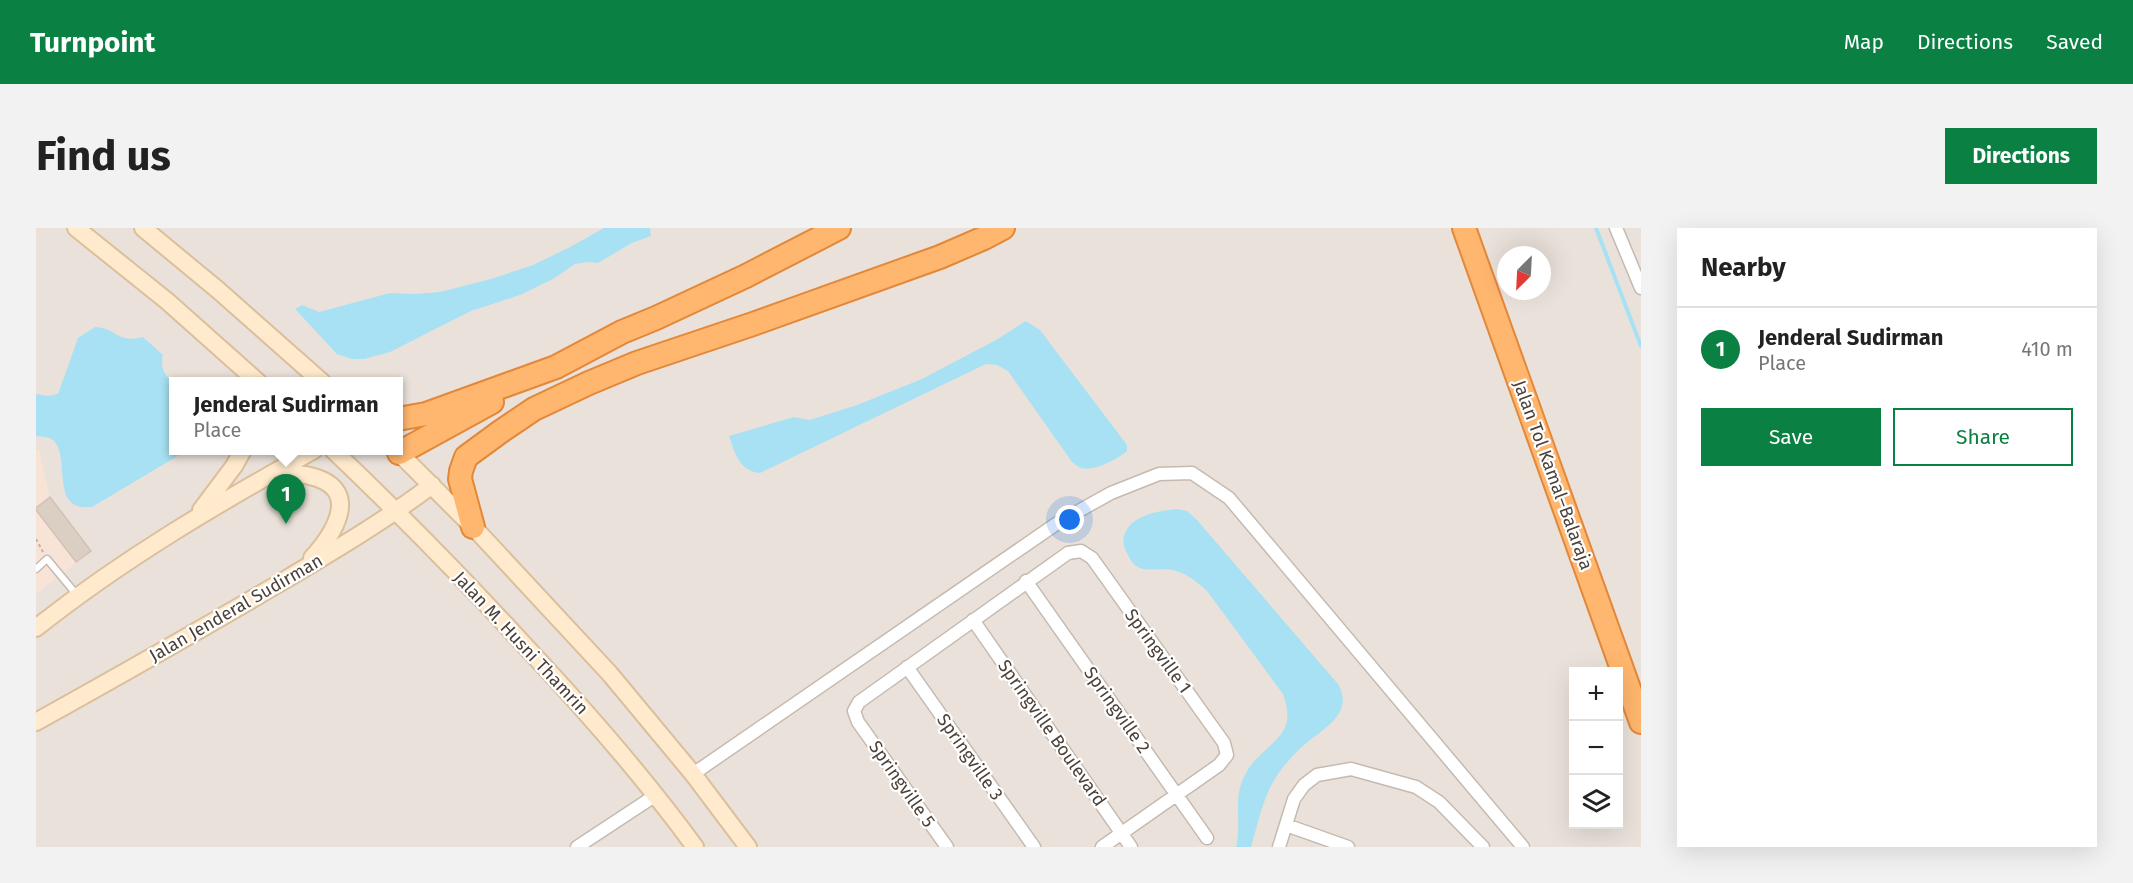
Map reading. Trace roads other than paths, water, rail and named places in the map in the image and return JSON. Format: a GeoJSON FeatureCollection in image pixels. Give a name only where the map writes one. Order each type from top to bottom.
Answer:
{"type":"FeatureCollection","features":[{"type":"Feature","properties":{"kind":"highway"},"geometry":{"type":"LineString","coordinates":[[746,276],[825,228]]}},
{"type":"Feature","properties":{"kind":"highway"},"geometry":{"type":"LineString","coordinates":[[403,449],[622,332],[746,276],[839,228]]}},
{"type":"Feature","properties":{"kind":"highway"},"geometry":{"type":"LineString","coordinates":[[473,527],[460,479],[466,457],[483,443],[534,410],[615,371],[940,257],[1003,228]]}},
{"type":"Feature","properties":{"kind":"highway","name":"Jalan Tol Kamal–Balaraja"},"geometry":{"type":"LineString","coordinates":[[1464,228],[1641,722]]}},
{"type":"Feature","properties":{"kind":"highway"},"geometry":{"type":"LineString","coordinates":[[403,418],[426,414],[556,367]]}},
{"type":"Feature","properties":{"kind":"main road"},"geometry":{"type":"LineString","coordinates":[[76,228],[158,294],[254,377]]}},
{"type":"Feature","properties":{"kind":"main road"},"geometry":{"type":"LineString","coordinates":[[143,228],[227,297],[317,377]]}},
{"type":"Feature","properties":{"kind":"main road"},"geometry":{"type":"LineString","coordinates":[[219,346],[236,377]]}},
{"type":"Feature","properties":{"kind":"main road"},"geometry":{"type":"LineString","coordinates":[[195,518],[240,455]]}},
{"type":"Feature","properties":{"kind":"main road"},"geometry":{"type":"LineString","coordinates":[[36,627],[77,595],[158,541],[305,455]]}},
{"type":"Feature","properties":{"kind":"main road","name":"Jalan M. Husni Thamrin"},"geometry":{"type":"LineString","coordinates":[[338,455],[397,512],[559,682],[656,795],[695,847]]}},
{"type":"Feature","properties":{"kind":"main road"},"geometry":{"type":"LineString","coordinates":[[400,455],[473,527],[610,674],[693,774],[748,847]]}},
{"type":"Feature","properties":{"kind":"main road"},"geometry":{"type":"LineString","coordinates":[[241,491],[285,474],[315,477],[334,489],[340,505],[336,525],[300,570]]}},
{"type":"Feature","properties":{"kind":"main road","name":"Jalan Jenderal Sudirman"},"geometry":{"type":"LineString","coordinates":[[36,722],[185,639],[397,512],[432,485]]}},
{"type":"Feature","properties":{"kind":"street"},"geometry":{"type":"LineString","coordinates":[[1616,228],[1641,288]]}},
{"type":"Feature","properties":{"kind":"street"},"geometry":{"type":"LineString","coordinates":[[693,774],[1059,522],[1112,493],[1159,474],[1192,473],[1228,498],[1523,847]]}},
{"type":"Feature","properties":{"kind":"street","name":"Springville 1"},"geometry":{"type":"LineString","coordinates":[[1026,581],[1068,553],[1081,551],[1092,558],[1224,743],[1227,755],[1219,765],[1177,795]]}},
{"type":"Feature","properties":{"kind":"street"},"geometry":{"type":"LineString","coordinates":[[907,667],[1026,581]]}},
{"type":"Feature","properties":{"kind":"street","name":"Springville 2"},"geometry":{"type":"LineString","coordinates":[[1026,581],[1207,838]]}},
{"type":"Feature","properties":{"kind":"street","name":"Springville Boulevard"},"geometry":{"type":"LineString","coordinates":[[973,620],[1131,847]]}},
{"type":"Feature","properties":{"kind":"street","name":"Springville 5"},"geometry":{"type":"LineString","coordinates":[[907,667],[859,702],[854,711],[858,722],[947,847]]}},
{"type":"Feature","properties":{"kind":"street","name":"Springville 3"},"geometry":{"type":"LineString","coordinates":[[907,667],[1034,847]]}},
{"type":"Feature","properties":{"kind":"street"},"geometry":{"type":"LineString","coordinates":[[1279,847],[1294,799],[1304,785],[1317,775],[1351,769],[1416,787],[1439,802],[1483,847]]}},
{"type":"Feature","properties":{"kind":"street"},"geometry":{"type":"LineString","coordinates":[[577,847],[656,795]]}},
{"type":"Feature","properties":{"kind":"street"},"geometry":{"type":"LineString","coordinates":[[1102,847],[1177,795]]}},
{"type":"Feature","properties":{"kind":"street"},"geometry":{"type":"LineString","coordinates":[[1286,825],[1348,847]]}},
{"type":"Feature","properties":{"kind":"lane"},"geometry":{"type":"LineString","coordinates":[[36,569],[47,559],[77,595]]}},
{"type":"Feature","properties":{"kind":"water"},"geometry":{"type":"Polygon","coordinates":[[[604,228],[650,228],[651,236],[632,243],[598,263],[575,264],[553,279],[520,295],[471,311],[390,352],[364,359],[352,359],[337,354],[295,309],[302,305],[319,312],[390,293],[440,292],[491,279],[533,265],[604,228]]]}},
{"type":"Feature","properties":{"kind":"water"},"geometry":{"type":"Polygon","coordinates":[[[1026,321],[1040,330],[1127,445],[1127,451],[1112,461],[1092,468],[1081,468],[1072,462],[1008,371],[997,365],[986,364],[760,473],[747,469],[736,455],[729,436],[794,417],[810,420],[857,405],[922,379],[996,340],[1026,321]]]}},
{"type":"Feature","properties":{"kind":"water"},"geometry":{"type":"Polygon","coordinates":[[[95,327],[102,328],[128,339],[143,337],[163,355],[162,363],[169,379],[169,455],[179,455],[92,507],[79,506],[70,501],[63,483],[59,449],[52,439],[36,436],[36,394],[48,396],[58,394],[78,338],[95,327]]]}},
{"type":"Feature","properties":{"kind":"water"},"geometry":{"type":"Polygon","coordinates":[[[1176,509],[1187,511],[1197,520],[1338,684],[1342,695],[1342,704],[1334,720],[1296,752],[1271,785],[1251,847],[1236,847],[1240,787],[1250,766],[1282,732],[1287,722],[1287,710],[1283,694],[1207,591],[1180,572],[1142,569],[1131,561],[1124,542],[1125,534],[1130,526],[1148,515],[1176,509]]]}},
{"type":"Feature","properties":{"kind":"waterway"},"geometry":{"type":"LineString","coordinates":[[1596,228],[1641,346]]}},
{"type":"Feature","properties":{"kind":"place","name":"Jenderal Sudirman"},"geometry":{"type":"Point","coordinates":[286,524]}}]}
